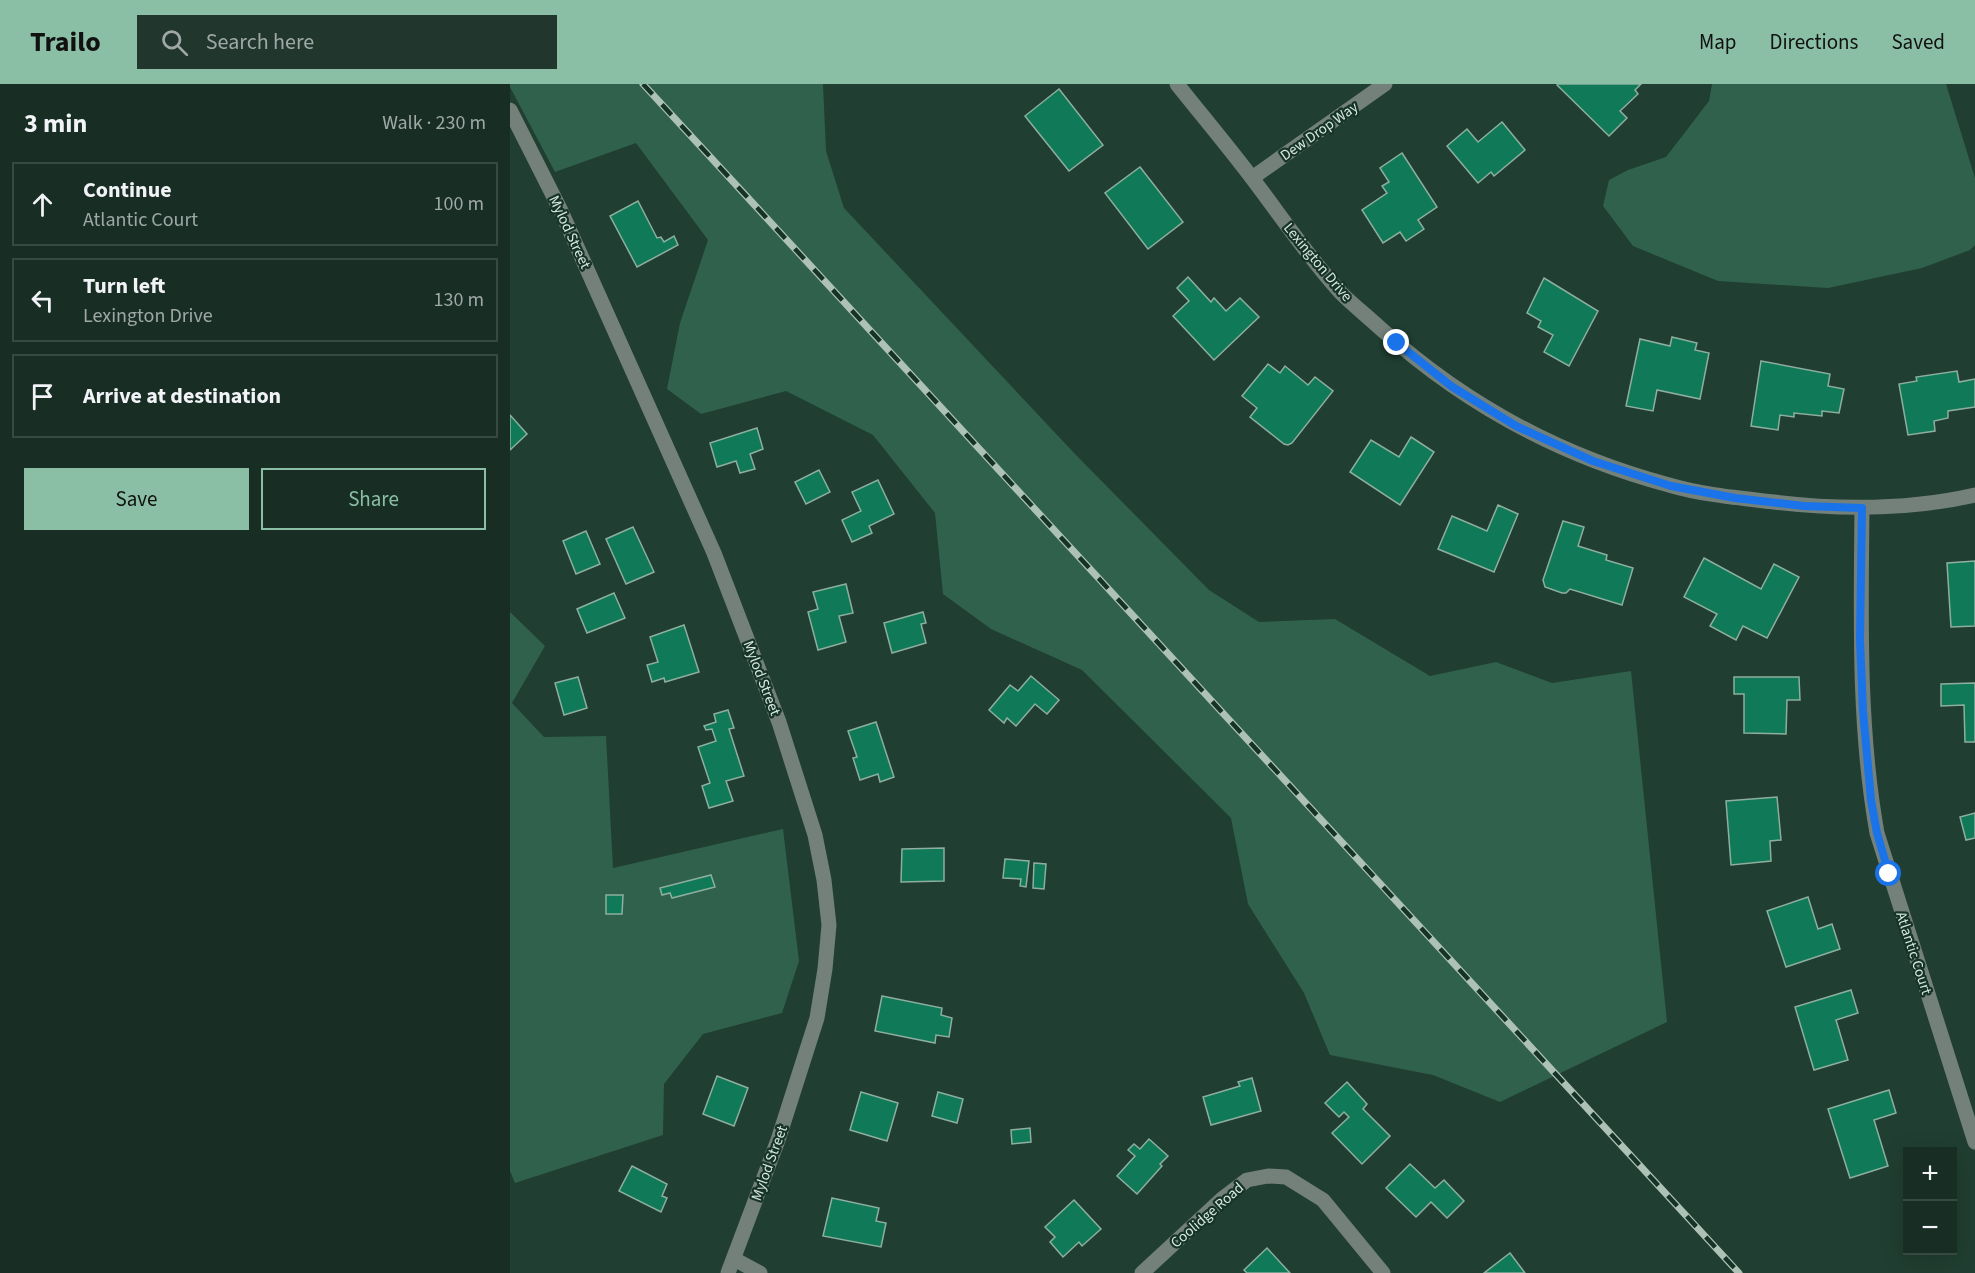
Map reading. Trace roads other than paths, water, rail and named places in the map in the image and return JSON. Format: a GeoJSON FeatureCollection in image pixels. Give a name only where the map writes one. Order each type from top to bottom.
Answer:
{"type":"FeatureCollection","features":[{"type":"Feature","properties":{"kind":"street","name":"Lexington Drive"},"geometry":{"type":"LineString","coordinates":[[1177,84],[1252,178],[1305,251],[1342,294],[1397,343],[1451,386],[1516,426],[1593,461],[1671,486],[1735,498],[1804,506],[1862,508],[1956,500],[1975,495]]}},
{"type":"Feature","properties":{"kind":"street","name":"Dew Drop Way"},"geometry":{"type":"LineString","coordinates":[[1252,178],[1386,84]]}},
{"type":"Feature","properties":{"kind":"street","name":"Mylod Street"},"geometry":{"type":"LineString","coordinates":[[510,110],[561,211],[714,553],[779,722],[815,835],[824,880],[829,925],[817,1018],[778,1140],[731,1266]]}},
{"type":"Feature","properties":{"kind":"street","name":"Atlantic Court"},"geometry":{"type":"LineString","coordinates":[[1862,508],[1860,640],[1863,711],[1871,800],[1877,833],[1975,1143]]}},
{"type":"Feature","properties":{"kind":"street","name":"Coolidge Road"},"geometry":{"type":"LineString","coordinates":[[1142,1273],[1222,1199],[1247,1180],[1268,1176],[1286,1177],[1323,1200],[1383,1273]]}},
{"type":"Feature","properties":{"kind":"street"},"geometry":{"type":"LineString","coordinates":[[731,1266],[760,1273]]}},
{"type":"Feature","properties":{"kind":"railway"},"geometry":{"type":"LineString","coordinates":[[643,84],[1739,1273]]}}]}
